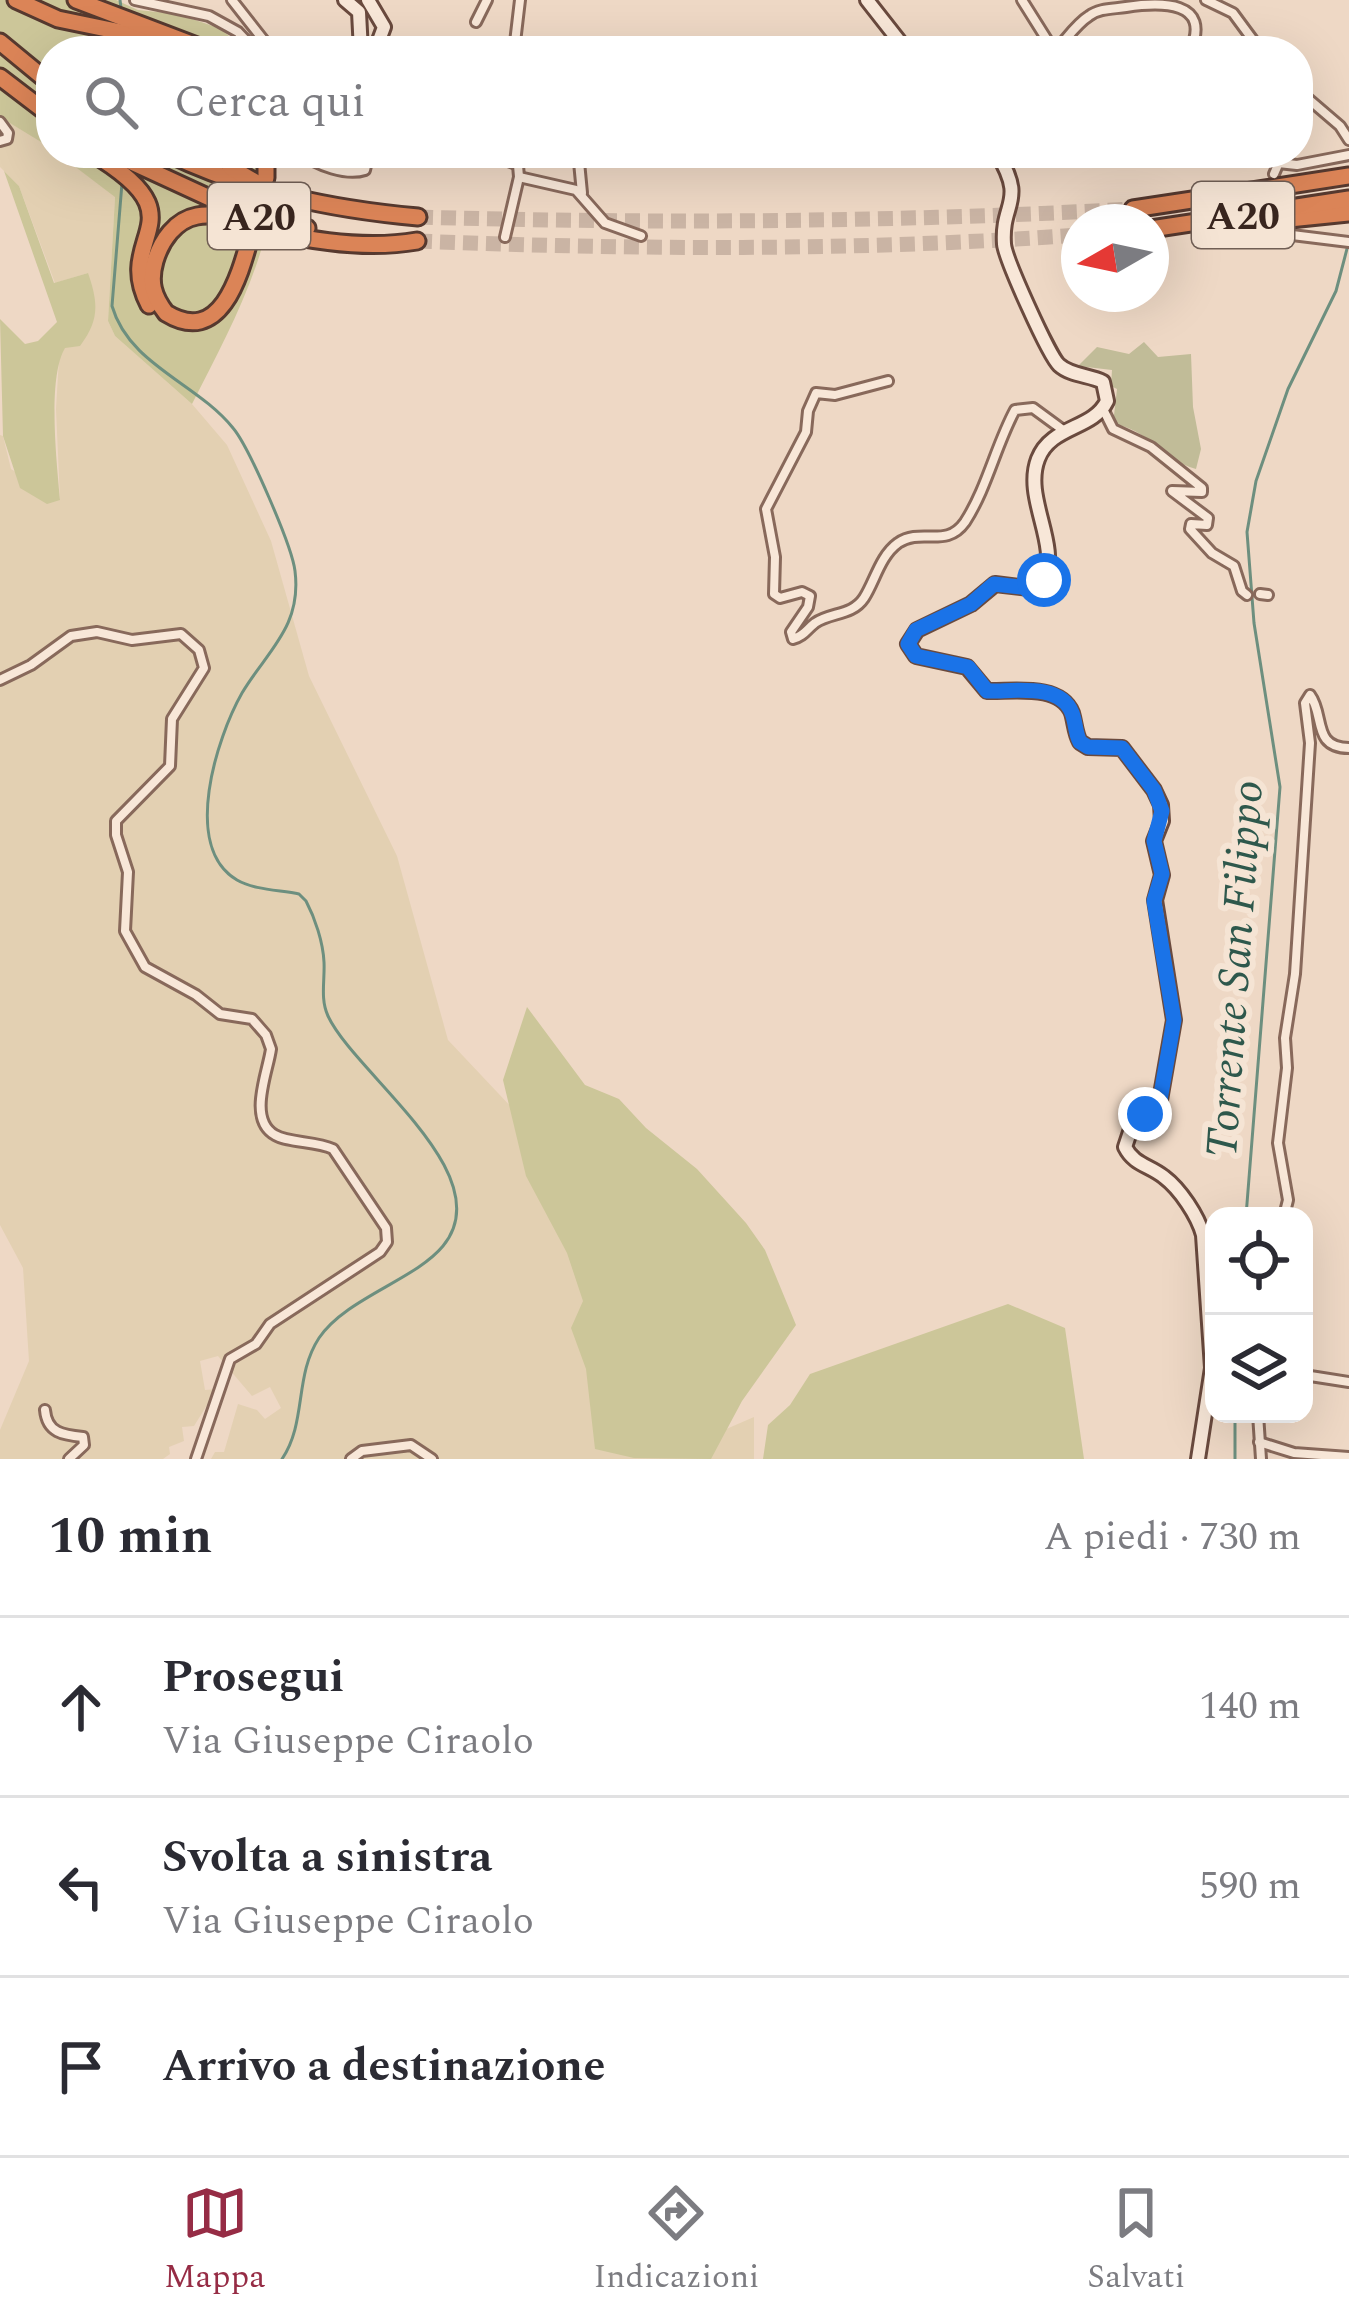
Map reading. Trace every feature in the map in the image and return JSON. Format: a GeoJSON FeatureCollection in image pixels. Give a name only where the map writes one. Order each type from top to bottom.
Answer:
{"type":"FeatureCollection","features":[{"type":"Feature","properties":{"kind":"highway"},"geometry":{"type":"LineString","coordinates":[[7,0],[56,23],[117,36]]}},
{"type":"Feature","properties":{"kind":"highway"},"geometry":{"type":"LineString","coordinates":[[16,0],[58,19],[140,36]]}},
{"type":"Feature","properties":{"kind":"highway"},"geometry":{"type":"LineString","coordinates":[[76,0],[173,36]]}},
{"type":"Feature","properties":{"kind":"highway"},"geometry":{"type":"LineString","coordinates":[[93,0],[191,36]]}},
{"type":"Feature","properties":{"kind":"highway"},"geometry":{"type":"LineString","coordinates":[[0,41],[36,64]]}},
{"type":"Feature","properties":{"kind":"highway"},"geometry":{"type":"LineString","coordinates":[[0,41],[36,71]]}},
{"type":"Feature","properties":{"kind":"highway"},"geometry":{"type":"LineString","coordinates":[[3,81],[36,105]]}},
{"type":"Feature","properties":{"kind":"highway"},"geometry":{"type":"LineString","coordinates":[[3,81],[36,114]]}},
{"type":"Feature","properties":{"kind":"highway","name":"A20"},"geometry":{"type":"LineString","coordinates":[[116,168],[147,199],[151,220],[141,286],[149,306],[169,323],[197,327],[223,314],[244,278],[255,231],[220,310],[190,322],[166,313],[152,286],[157,254],[175,226],[196,216],[343,243],[388,246],[417,241],[344,236],[282,223],[181,188],[142,168]]}},
{"type":"Feature","properties":{"kind":"highway","name":"A20"},"geometry":{"type":"LineString","coordinates":[[201,168],[292,200],[418,217]]}},
{"type":"Feature","properties":{"kind":"highway"},"geometry":{"type":"LineString","coordinates":[[231,168],[292,200]]}},
{"type":"Feature","properties":{"kind":"highway"},"geometry":{"type":"LineString","coordinates":[[263,168],[263,177]]}},
{"type":"Feature","properties":{"kind":"highway","name":"A20"},"geometry":{"type":"LineString","coordinates":[[1163,204],[1347,171]]}},
{"type":"Feature","properties":{"kind":"highway"},"geometry":{"type":"LineString","coordinates":[[1169,228],[1343,207]]}},
{"type":"Feature","properties":{"kind":"street"},"geometry":{"type":"LineString","coordinates":[[135,0],[209,16],[242,36]]}},
{"type":"Feature","properties":{"kind":"street"},"geometry":{"type":"LineString","coordinates":[[232,0],[260,36]]}},
{"type":"Feature","properties":{"kind":"street"},"geometry":{"type":"LineString","coordinates":[[344,0],[359,12],[360,36]]}},
{"type":"Feature","properties":{"kind":"street"},"geometry":{"type":"LineString","coordinates":[[368,0],[384,28],[381,36]]}},
{"type":"Feature","properties":{"kind":"street"},"geometry":{"type":"LineString","coordinates":[[476,22],[487,0]]}},
{"type":"Feature","properties":{"kind":"street"},"geometry":{"type":"LineString","coordinates":[[516,36],[520,0]]}},
{"type":"Feature","properties":{"kind":"street"},"geometry":{"type":"LineString","coordinates":[[867,0],[895,36]]}},
{"type":"Feature","properties":{"kind":"street"},"geometry":{"type":"LineString","coordinates":[[1022,0],[1045,36]]}},
{"type":"Feature","properties":{"kind":"street"},"geometry":{"type":"LineString","coordinates":[[1071,36],[1097,11],[1101,0]]}},
{"type":"Feature","properties":{"kind":"street"},"geometry":{"type":"LineString","coordinates":[[1206,0],[1233,13],[1250,36]]}},
{"type":"Feature","properties":{"kind":"street"},"geometry":{"type":"LineString","coordinates":[[1097,11],[1174,3],[1188,11],[1194,22],[1192,36]]}},
{"type":"Feature","properties":{"kind":"street"},"geometry":{"type":"LineString","coordinates":[[1313,103],[1349,140]]}},
{"type":"Feature","properties":{"kind":"street"},"geometry":{"type":"LineString","coordinates":[[0,122],[8,134],[0,141]]}},
{"type":"Feature","properties":{"kind":"street"},"geometry":{"type":"LineString","coordinates":[[1313,162],[1349,155]]}},
{"type":"Feature","properties":{"kind":"street"},"geometry":{"type":"LineString","coordinates":[[336,168],[355,173],[365,168]]}},
{"type":"Feature","properties":{"kind":"street"},"geometry":{"type":"LineString","coordinates":[[505,237],[518,168]]}},
{"type":"Feature","properties":{"kind":"street"},"geometry":{"type":"LineString","coordinates":[[580,168],[582,195]]}},
{"type":"Feature","properties":{"kind":"street"},"geometry":{"type":"LineString","coordinates":[[1005,168],[1013,196],[1004,238],[1008,258],[1053,357],[1066,370],[1103,382],[1108,396],[1103,409],[1063,430],[1045,446],[1035,468],[1047,559],[1044,580],[1029,588],[994,584],[971,604],[916,630],[908,644],[916,656],[968,667],[987,691],[1018,689],[1064,701],[1080,742],[1088,747],[1122,748],[1160,800],[1162,816],[1154,841],[1162,874],[1154,901],[1174,1020],[1160,1100],[1132,1129],[1125,1147],[1131,1159],[1166,1178],[1200,1224],[1208,1315]]}},
{"type":"Feature","properties":{"kind":"street"},"geometry":{"type":"LineString","coordinates":[[519,177],[570,188],[605,223],[641,236]]}},
{"type":"Feature","properties":{"kind":"street"},"geometry":{"type":"LineString","coordinates":[[1278,228],[1284,235],[1349,242]]}},
{"type":"Feature","properties":{"kind":"street"},"geometry":{"type":"LineString","coordinates":[[888,381],[835,395],[814,395],[806,432],[769,501],[774,594],[780,598],[802,592],[811,599],[791,632],[793,639],[816,622],[861,603],[882,563],[900,542],[923,536],[944,538],[958,531],[1015,410],[1034,409],[1063,430]]}},
{"type":"Feature","properties":{"kind":"street"},"geometry":{"type":"LineString","coordinates":[[1103,409],[1113,429],[1151,446],[1202,488],[1172,490],[1208,518],[1207,525],[1190,524],[1190,529],[1212,553],[1234,566],[1241,591],[1247,595]]}},
{"type":"Feature","properties":{"kind":"street"},"geometry":{"type":"LineString","coordinates":[[0,680],[26,668],[62,640],[86,633],[132,640],[181,634],[199,650],[204,668],[170,724],[170,766],[116,821],[128,872],[125,934],[151,973],[185,988],[220,1014],[256,1022],[271,1049],[261,1097],[269,1130],[333,1149],[386,1228],[387,1242],[380,1252],[270,1324],[256,1344],[230,1359],[196,1459]]}},
{"type":"Feature","properties":{"kind":"street"},"geometry":{"type":"LineString","coordinates":[[1286,1207],[1277,1144],[1295,974],[1310,743],[1305,703],[1310,695],[1316,702],[1322,736],[1334,747],[1349,748]]}},
{"type":"Feature","properties":{"kind":"street"},"geometry":{"type":"LineString","coordinates":[[1313,1377],[1349,1382]]}},
{"type":"Feature","properties":{"kind":"street"},"geometry":{"type":"LineString","coordinates":[[45,1410],[46,1421],[58,1434],[83,1438],[84,1444],[69,1459]]}},
{"type":"Feature","properties":{"kind":"street"},"geometry":{"type":"LineString","coordinates":[[1198,1459],[1205,1414]]}},
{"type":"Feature","properties":{"kind":"street"},"geometry":{"type":"LineString","coordinates":[[1258,1423],[1261,1459]]}},
{"type":"Feature","properties":{"kind":"street"},"geometry":{"type":"LineString","coordinates":[[1259,1442],[1294,1453],[1349,1457]]}},
{"type":"Feature","properties":{"kind":"street"},"geometry":{"type":"LineString","coordinates":[[351,1459],[362,1450],[407,1445],[432,1459]]}},
{"type":"Feature","properties":{"kind":"shaded area"},"geometry":{"type":"Polygon","coordinates":[[[0,0],[116,0],[138,10],[177,14],[229,36],[36,36],[36,139],[0,117],[0,0]]]}},
{"type":"Feature","properties":{"kind":"shaded area"},"geometry":{"type":"Polygon","coordinates":[[[0,117],[36,137],[36,168],[77,168],[115,196],[108,321],[115,336],[192,404],[227,445],[271,541],[309,676],[397,856],[448,1040],[582,1182],[678,1450],[754,1417],[754,1459],[211,1459],[215,1452],[224,1452],[238,1404],[257,1410],[265,1419],[281,1408],[270,1387],[252,1396],[218,1356],[200,1361],[205,1390],[217,1389],[194,1426],[182,1427],[184,1441],[169,1447],[170,1454],[163,1459],[0,1459],[0,1430],[29,1361],[23,1268],[0,1225],[0,435],[11,469],[60,500],[59,358],[88,273],[55,283],[19,186],[0,167],[0,117]]]}},
{"type":"Feature","properties":{"kind":"shaded area"},"geometry":{"type":"Polygon","coordinates":[[[77,168],[275,168],[269,219],[250,283],[192,404],[115,336],[108,321],[115,197],[77,168]]]}},
{"type":"Feature","properties":{"kind":"shaded area"},"geometry":{"type":"Polygon","coordinates":[[[4,171],[19,186],[54,283],[88,273],[95,302],[86,337],[80,346],[65,348],[59,362],[55,422],[60,500],[47,504],[20,488],[3,436],[0,319],[25,344],[38,341],[57,322],[4,171]]]}},
{"type":"Feature","properties":{"kind":"shaded area"},"geometry":{"type":"Polygon","coordinates":[[[1144,342],[1158,357],[1191,354],[1201,449],[1196,469],[1136,432],[1113,424],[1117,389],[1111,386],[1112,370],[1078,366],[1097,347],[1129,354],[1144,342]]]}},
{"type":"Feature","properties":{"kind":"shaded area"},"geometry":{"type":"Polygon","coordinates":[[[527,1007],[585,1085],[619,1099],[697,1169],[746,1223],[765,1250],[796,1325],[742,1401],[711,1459],[634,1458],[595,1449],[586,1369],[571,1328],[583,1301],[567,1253],[526,1176],[503,1080],[527,1007]]]}},
{"type":"Feature","properties":{"kind":"shaded area"},"geometry":{"type":"Polygon","coordinates":[[[1008,1304],[1065,1328],[1084,1459],[763,1459],[768,1425],[790,1405],[810,1374],[1008,1304]]]}},
{"type":"Feature","properties":{"kind":"waterway"},"geometry":{"type":"LineString","coordinates":[[120,0],[121,8]]}},
{"type":"Feature","properties":{"kind":"waterway"},"geometry":{"type":"LineString","coordinates":[[122,183],[112,306],[133,344],[233,428],[269,497],[295,571],[296,591],[288,623],[242,693],[223,736],[209,791],[211,843],[220,864],[237,880],[299,894],[306,901],[322,946],[328,1016],[418,1126],[454,1188],[456,1218],[443,1246],[416,1269],[346,1312],[319,1338],[306,1368],[295,1430],[282,1459]]}},
{"type":"Feature","properties":{"kind":"waterway","name":"Torrente San Filippo"},"geometry":{"type":"LineString","coordinates":[[1247,1207],[1280,787],[1254,623],[1247,532],[1256,481],[1288,389],[1336,291],[1348,245]]}},
{"type":"Feature","properties":{"kind":"waterway","name":"Torrente San Filippo"},"geometry":{"type":"LineString","coordinates":[[1235,1423],[1235,1459]]}},
{"type":"Feature","properties":{"kind":"tunnel"},"geometry":{"type":"LineString","coordinates":[[418,217],[776,220],[1061,212]]}},
{"type":"Feature","properties":{"kind":"tunnel"},"geometry":{"type":"LineString","coordinates":[[417,241],[748,247],[1061,236]]}},
{"type":"Feature","properties":{"kind":"route"},"geometry":{"type":"LineString","coordinates":[[1044,580],[1029,588],[994,584],[971,604],[916,630],[908,644],[916,656],[968,667],[987,691],[1018,689],[1060,699],[1071,711],[1080,742],[1088,747],[1122,748],[1157,795],[1162,816],[1154,841],[1162,874],[1154,901],[1174,1020],[1160,1100],[1145,1114]]}}]}
